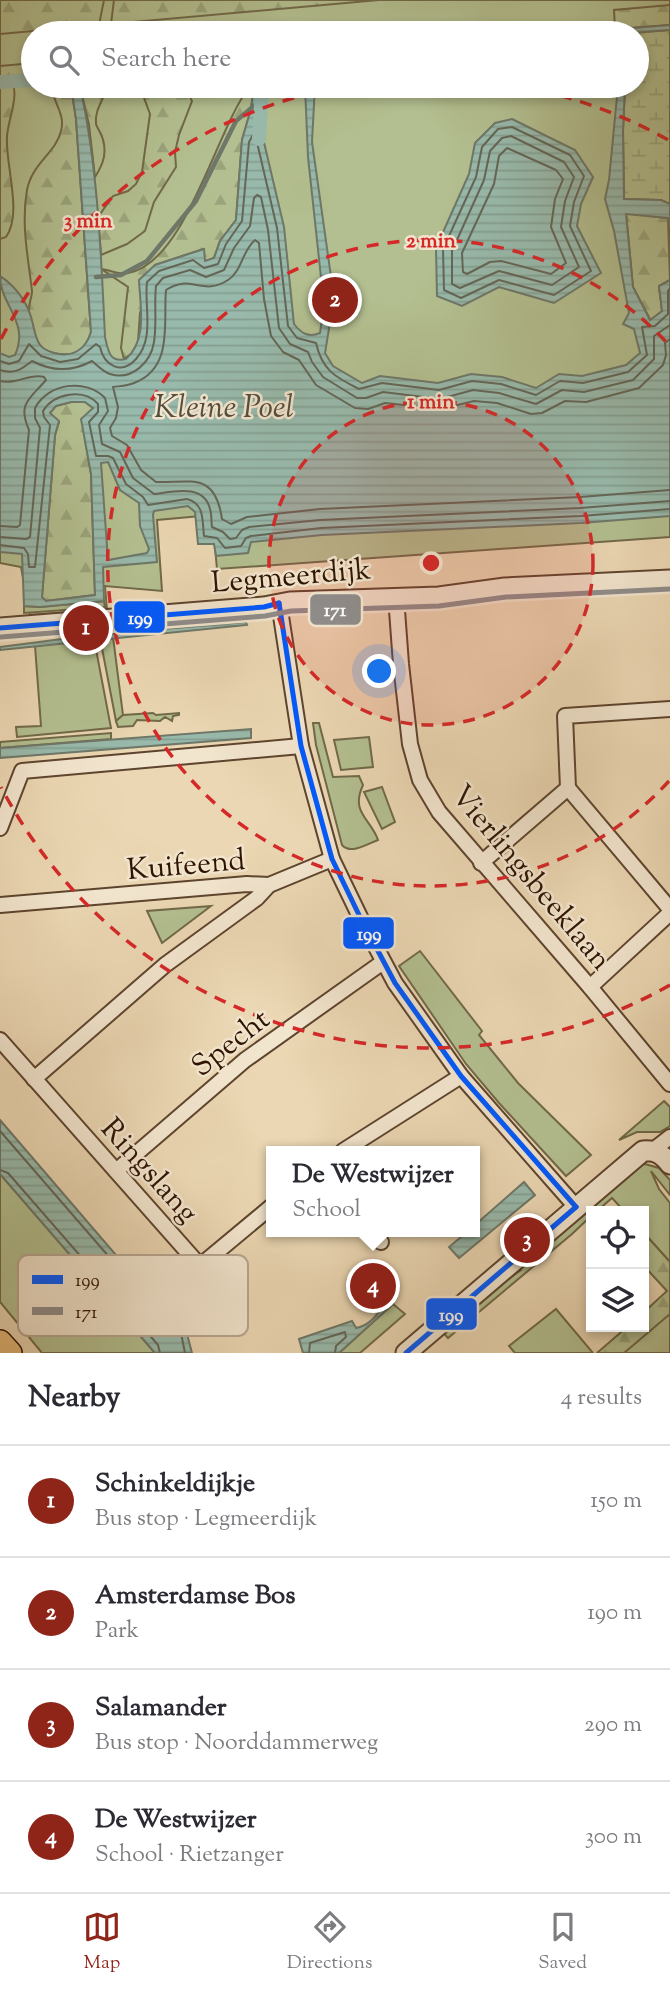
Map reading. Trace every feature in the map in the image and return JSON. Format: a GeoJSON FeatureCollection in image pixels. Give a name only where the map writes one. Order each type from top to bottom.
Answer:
{"type":"FeatureCollection","features":[{"type":"Feature","properties":{"kind":"main road"},"geometry":{"type":"LineString","coordinates":[[0,1342],[10,1353]]}},
{"type":"Feature","properties":{"kind":"street","name":"Legmeerdijk"},"geometry":{"type":"LineString","coordinates":[[0,628],[264,607],[279,603],[439,597],[505,589],[670,580]]}},
{"type":"Feature","properties":{"kind":"street","name":"Vierlingsbeeklaan"},"geometry":{"type":"LineString","coordinates":[[396,597],[410,744],[420,780],[439,812],[670,1084]]}},
{"type":"Feature","properties":{"kind":"street"},"geometry":{"type":"LineString","coordinates":[[279,603],[301,746],[332,859],[383,962],[461,1076],[576,1208]]}},
{"type":"Feature","properties":{"kind":"street"},"geometry":{"type":"LineString","coordinates":[[590,987],[670,911],[568,788],[565,716],[670,709]]}},
{"type":"Feature","properties":{"kind":"street"},"geometry":{"type":"LineString","coordinates":[[0,828],[22,771],[301,746]]}},
{"type":"Feature","properties":{"kind":"street"},"geometry":{"type":"LineString","coordinates":[[481,863],[568,788]]}},
{"type":"Feature","properties":{"kind":"street","name":"Kuifeend"},"geometry":{"type":"LineString","coordinates":[[34,1079],[165,965],[257,898],[270,885],[332,859]]}},
{"type":"Feature","properties":{"kind":"street","name":"Kuifeend"},"geometry":{"type":"LineString","coordinates":[[0,905],[247,884],[270,885]]}},
{"type":"Feature","properties":{"kind":"street","name":"Specht"},"geometry":{"type":"LineString","coordinates":[[116,1171],[245,1060],[383,962]]}},
{"type":"Feature","properties":{"kind":"street","name":"Ringslang"},"geometry":{"type":"LineString","coordinates":[[0,1040],[190,1255]]}},
{"type":"Feature","properties":{"kind":"street"},"geometry":{"type":"LineString","coordinates":[[351,1146],[461,1076]]}},
{"type":"Feature","properties":{"kind":"street"},"geometry":{"type":"LineString","coordinates":[[405,1353],[633,1158],[643,1151],[662,1157],[670,1137]]}},
{"type":"Feature","properties":{"kind":"street","name":"Ringslang"},"geometry":{"type":"LineString","coordinates":[[213,1255],[266,1210]]}},
{"type":"Feature","properties":{"kind":"green space"},"geometry":{"type":"Polygon","coordinates":[[[0,0],[670,0],[670,537],[217,569],[212,515],[157,520],[162,591],[105,586],[107,610],[30,615],[21,567],[0,563],[0,0]]]}},
{"type":"Feature","properties":{"kind":"green space"},"geometry":{"type":"Polygon","coordinates":[[[0,0],[104,0],[100,21],[21,21],[21,32],[0,34],[0,0]]]}},
{"type":"Feature","properties":{"kind":"green space"},"geometry":{"type":"Polygon","coordinates":[[[114,0],[379,0],[144,21],[111,21],[114,0]]]}},
{"type":"Feature","properties":{"kind":"green space"},"geometry":{"type":"Polygon","coordinates":[[[670,5],[670,25],[649,27],[649,21],[615,21],[614,10],[670,5]]]}},
{"type":"Feature","properties":{"kind":"green space"},"geometry":{"type":"Polygon","coordinates":[[[670,30],[670,204],[661,200],[624,199],[624,98],[649,98],[649,32],[670,30]]]}},
{"type":"Feature","properties":{"kind":"green space"},"geometry":{"type":"Polygon","coordinates":[[[21,64],[21,77],[12,78],[14,100],[7,136],[13,215],[6,237],[0,239],[0,66],[21,64]]]}},
{"type":"Feature","properties":{"kind":"green space"},"geometry":{"type":"Polygon","coordinates":[[[54,98],[73,98],[91,332],[84,346],[71,354],[53,353],[41,346],[29,312],[32,291],[26,241],[27,190],[34,172],[58,139],[62,125],[54,98]]]}},
{"type":"Feature","properties":{"kind":"green space"},"geometry":{"type":"Polygon","coordinates":[[[83,98],[103,98],[96,125],[105,151],[95,177],[83,98]]]}},
{"type":"Feature","properties":{"kind":"green space"},"geometry":{"type":"Polygon","coordinates":[[[144,98],[190,98],[192,101],[179,135],[175,152],[176,167],[154,202],[145,231],[127,244],[101,255],[98,217],[113,196],[128,191],[136,184],[142,172],[150,114],[144,98]]]}},
{"type":"Feature","properties":{"kind":"green space"},"geometry":{"type":"Polygon","coordinates":[[[242,98],[252,98],[242,140],[236,220],[220,241],[214,258],[204,262],[203,249],[155,265],[140,313],[138,342],[132,353],[124,359],[121,348],[128,287],[101,269],[128,273],[148,264],[167,246],[198,192],[242,98]]]}},
{"type":"Feature","properties":{"kind":"green space"},"geometry":{"type":"Polygon","coordinates":[[[626,213],[668,218],[670,280],[659,286],[662,311],[651,321],[633,287],[626,213]]]}},
{"type":"Feature","properties":{"kind":"green space"},"geometry":{"type":"Polygon","coordinates":[[[85,402],[93,408],[85,439],[91,474],[95,595],[46,601],[42,597],[55,435],[59,422],[49,413],[56,406],[85,402]]]}},
{"type":"Feature","properties":{"kind":"green space"},"geometry":{"type":"Polygon","coordinates":[[[104,601],[105,607],[24,613],[24,606],[104,601]]]}},
{"type":"Feature","properties":{"kind":"green space"},"geometry":{"type":"Polygon","coordinates":[[[113,637],[123,715],[116,721],[100,638],[113,637]]]}},
{"type":"Feature","properties":{"kind":"green space"},"geometry":{"type":"Polygon","coordinates":[[[94,639],[111,728],[17,737],[16,727],[41,726],[35,646],[94,639]]]}},
{"type":"Feature","properties":{"kind":"green space"},"geometry":{"type":"Polygon","coordinates":[[[123,715],[179,715],[173,716],[172,721],[165,717],[160,721],[137,720],[133,726],[118,727],[116,721],[123,715]]]}},
{"type":"Feature","properties":{"kind":"green space"},"geometry":{"type":"Polygon","coordinates":[[[313,723],[319,723],[333,777],[359,776],[363,785],[360,809],[378,840],[354,849],[342,845],[316,745],[313,723]]]}},
{"type":"Feature","properties":{"kind":"green space"},"geometry":{"type":"Polygon","coordinates":[[[111,733],[111,739],[0,748],[0,742],[111,733]]]}},
{"type":"Feature","properties":{"kind":"green space"},"geometry":{"type":"Polygon","coordinates":[[[369,737],[373,767],[341,770],[334,740],[369,737]]]}},
{"type":"Feature","properties":{"kind":"green space"},"geometry":{"type":"Polygon","coordinates":[[[382,787],[395,822],[382,829],[364,792],[382,787]]]}},
{"type":"Feature","properties":{"kind":"green space"},"geometry":{"type":"Polygon","coordinates":[[[211,906],[162,943],[147,911],[211,906]]]}},
{"type":"Feature","properties":{"kind":"green space"},"geometry":{"type":"Polygon","coordinates":[[[420,951],[482,1031],[479,1035],[518,1083],[591,1155],[566,1176],[466,1064],[399,966],[420,951]]]}},
{"type":"Feature","properties":{"kind":"green space"},"geometry":{"type":"Polygon","coordinates":[[[664,1101],[670,1107],[670,1126],[660,1132],[637,1132],[619,1140],[664,1101]]]}},
{"type":"Feature","properties":{"kind":"green space"},"geometry":{"type":"Polygon","coordinates":[[[645,1164],[659,1168],[670,1180],[670,1195],[651,1171],[659,1189],[670,1203],[670,1262],[649,1239],[649,1206],[619,1206],[612,1198],[603,1206],[588,1206],[638,1166],[645,1164]]]}},
{"type":"Feature","properties":{"kind":"green space"},"geometry":{"type":"Polygon","coordinates":[[[0,1174],[70,1255],[18,1255],[18,1324],[0,1302],[0,1174]]]}},
{"type":"Feature","properties":{"kind":"green space"},"geometry":{"type":"Polygon","coordinates":[[[586,1207],[586,1221],[572,1234],[448,1338],[439,1328],[521,1270],[516,1263],[586,1207]]]}},
{"type":"Feature","properties":{"kind":"green space"},"geometry":{"type":"Polygon","coordinates":[[[649,1239],[670,1262],[670,1314],[649,1332],[649,1307],[667,1291],[649,1271],[649,1239]]]}},
{"type":"Feature","properties":{"kind":"green space"},"geometry":{"type":"Polygon","coordinates":[[[393,1304],[405,1314],[360,1353],[339,1353],[393,1304]]]}},
{"type":"Feature","properties":{"kind":"green space"},"geometry":{"type":"Polygon","coordinates":[[[556,1309],[593,1353],[515,1353],[509,1346],[556,1309]]]}},
{"type":"Feature","properties":{"kind":"green space"},"geometry":{"type":"Polygon","coordinates":[[[670,1310],[670,1353],[617,1353],[643,1332],[649,1332],[649,1327],[670,1310]]]}},
{"type":"Feature","properties":{"kind":"green space"},"geometry":{"type":"Polygon","coordinates":[[[621,1332],[649,1332],[624,1353],[597,1353],[621,1332]]]}},
{"type":"Feature","properties":{"kind":"green space"},"geometry":{"type":"Polygon","coordinates":[[[28,1336],[140,1336],[155,1353],[42,1353],[28,1336]]]}},
{"type":"Feature","properties":{"kind":"water"},"geometry":{"type":"Polygon","coordinates":[[[670,25],[670,30],[649,32],[649,27],[670,25]]]}},
{"type":"Feature","properties":{"kind":"water","name":"Kleine Poel"},"geometry":{"type":"Polygon","coordinates":[[[73,98],[82,98],[91,148],[98,211],[105,337],[108,351],[120,360],[126,359],[133,351],[140,332],[139,280],[155,265],[204,249],[205,261],[214,258],[220,241],[236,220],[242,140],[252,98],[265,98],[258,117],[284,227],[294,324],[305,334],[320,333],[324,305],[308,157],[306,98],[314,98],[312,142],[334,298],[325,353],[333,366],[362,383],[380,376],[438,383],[471,374],[502,377],[536,388],[559,374],[582,376],[626,365],[640,353],[634,329],[623,324],[629,313],[614,231],[605,199],[617,98],[624,98],[624,199],[661,200],[670,204],[670,226],[668,218],[626,214],[633,287],[650,320],[662,311],[659,286],[670,280],[670,516],[581,523],[322,535],[251,542],[248,553],[216,556],[214,544],[198,544],[195,512],[188,506],[154,511],[157,562],[103,567],[104,601],[24,606],[22,554],[0,552],[0,353],[9,357],[15,355],[19,333],[4,296],[0,276],[14,288],[25,303],[36,338],[43,348],[54,353],[73,353],[86,343],[91,332],[73,98]],[[85,402],[56,406],[50,413],[59,421],[55,435],[42,597],[46,601],[95,595],[91,474],[81,419],[93,408],[85,402]],[[108,462],[101,463],[108,560],[147,553],[149,549],[140,526],[139,503],[120,490],[108,462]]]}},
{"type":"Feature","properties":{"kind":"water"},"geometry":{"type":"Polygon","coordinates":[[[512,119],[575,150],[593,177],[581,204],[577,226],[601,273],[554,303],[499,287],[462,306],[437,296],[436,248],[469,174],[475,143],[495,123],[512,119]]]}},
{"type":"Feature","properties":{"kind":"water"},"geometry":{"type":"Polygon","coordinates":[[[246,622],[247,625],[0,650],[0,647],[93,635],[246,622]]]}},
{"type":"Feature","properties":{"kind":"water"},"geometry":{"type":"Polygon","coordinates":[[[251,729],[251,738],[0,758],[0,748],[251,729]]]}},
{"type":"Feature","properties":{"kind":"water"},"geometry":{"type":"Polygon","coordinates":[[[0,1120],[116,1255],[70,1255],[0,1174],[0,1120]]]}},
{"type":"Feature","properties":{"kind":"water"},"geometry":{"type":"Polygon","coordinates":[[[524,1182],[535,1195],[459,1258],[449,1247],[461,1237],[480,1237],[480,1221],[524,1182]]]}},
{"type":"Feature","properties":{"kind":"water"},"geometry":{"type":"Polygon","coordinates":[[[388,1301],[393,1304],[339,1353],[303,1353],[299,1339],[352,1321],[356,1328],[366,1324],[388,1301]]]}},
{"type":"Feature","properties":{"kind":"water"},"geometry":{"type":"Polygon","coordinates":[[[140,1336],[188,1336],[192,1353],[155,1353],[140,1336]]]}},
{"type":"Feature","properties":{"kind":"waterway"},"geometry":{"type":"LineString","coordinates":[[0,82],[21,81]]}},
{"type":"Feature","properties":{"kind":"waterway"},"geometry":{"type":"LineString","coordinates":[[259,139],[261,98]]}},
{"type":"Feature","properties":{"kind":"waterway"},"geometry":{"type":"LineString","coordinates":[[96,277],[121,275],[147,261],[196,201],[236,121],[255,105]]}},
{"type":"Feature","properties":{"kind":"transit line","name":"171"},"geometry":{"type":"LineString","coordinates":[[1,637],[265,616],[291,611],[439,606],[506,597],[670,589]]}},
{"type":"Feature","properties":{"kind":"transit line","name":"199"},"geometry":{"type":"LineString","coordinates":[[279,603],[301,746],[332,859],[360,917],[395,983],[461,1076],[576,1207]]}},
{"type":"Feature","properties":{"kind":"transit line","name":"199"},"geometry":{"type":"LineString","coordinates":[[0,628],[264,607],[279,603]]}},
{"type":"Feature","properties":{"kind":"transit line","name":"199"},"geometry":{"type":"LineString","coordinates":[[406,1353],[576,1207]]}},
{"type":"Feature","properties":{"kind":"place","name":"Amsterdamse Bos"},"geometry":{"type":"Point","coordinates":[335,300]}},
{"type":"Feature","properties":{"kind":"place","name":"Schinkeldijkje"},"geometry":{"type":"Point","coordinates":[86,628]}},
{"type":"Feature","properties":{"kind":"place","name":"Salamander"},"geometry":{"type":"Point","coordinates":[527,1240]}},
{"type":"Feature","properties":{"kind":"place","name":"De Westwijzer"},"geometry":{"type":"Point","coordinates":[373,1286]}}]}
